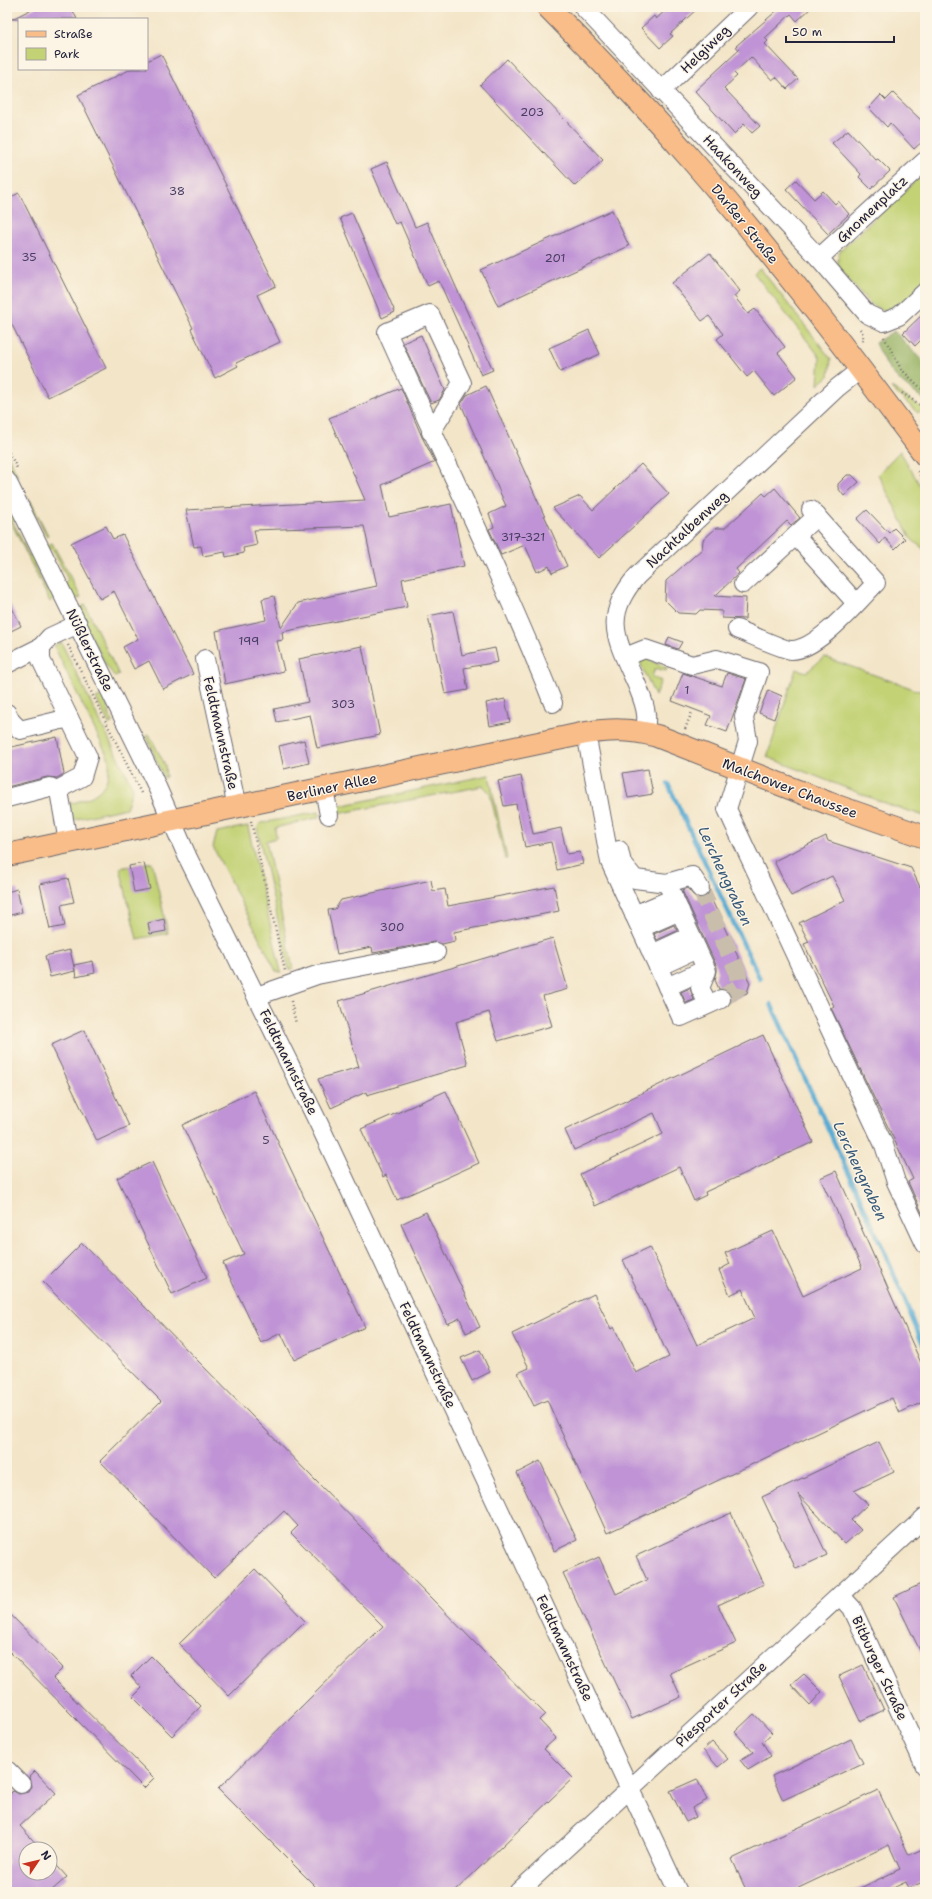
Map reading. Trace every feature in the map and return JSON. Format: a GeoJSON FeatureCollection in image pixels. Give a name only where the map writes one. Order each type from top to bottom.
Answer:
{"type":"FeatureCollection","features":[{"type":"Feature","properties":{"kind":"main road","name":"Darßer Straße"},"geometry":{"type":"LineString","coordinates":[[548,7],[688,155],[748,227],[861,369],[925,455]]}},
{"type":"Feature","properties":{"kind":"main road","name":"Berliner Allee"},"geometry":{"type":"LineString","coordinates":[[7,855],[171,820],[244,814],[324,789],[592,732],[622,729],[651,734]]}},
{"type":"Feature","properties":{"kind":"main road","name":"Malchower Chaussee"},"geometry":{"type":"LineString","coordinates":[[651,734],[739,769],[925,837]]}},
{"type":"Feature","properties":{"kind":"street","name":"Haakonweg"},"geometry":{"type":"LineString","coordinates":[[583,7],[820,258],[867,314],[884,322],[899,316],[925,292]]}},
{"type":"Feature","properties":{"kind":"street","name":"Helgiweg"},"geometry":{"type":"LineString","coordinates":[[661,90],[749,7]]}},
{"type":"Feature","properties":{"kind":"street","name":"Gnomenplatz"},"geometry":{"type":"LineString","coordinates":[[820,258],[925,160]]}},
{"type":"Feature","properties":{"kind":"street"},"geometry":{"type":"LineString","coordinates":[[431,432],[462,383],[430,314],[387,332],[431,432],[466,503],[553,704]]}},
{"type":"Feature","properties":{"kind":"street","name":"Nachtalbenweg"},"geometry":{"type":"LineString","coordinates":[[651,734],[644,701],[618,639],[615,616],[630,584],[837,388],[861,369]]}},
{"type":"Feature","properties":{"kind":"street","name":"Nüßlerstraße"},"geometry":{"type":"LineString","coordinates":[[7,481],[154,780],[171,820]]}},
{"type":"Feature","properties":{"kind":"street"},"geometry":{"type":"LineString","coordinates":[[737,629],[791,650],[810,645],[823,636],[876,583],[814,513],[796,536],[743,584]]}},
{"type":"Feature","properties":{"kind":"street"},"geometry":{"type":"LineString","coordinates":[[796,536],[856,602]]}},
{"type":"Feature","properties":{"kind":"street"},"geometry":{"type":"LineString","coordinates":[[7,664],[41,647],[50,637],[78,624]]}},
{"type":"Feature","properties":{"kind":"street"},"geometry":{"type":"LineString","coordinates":[[7,798],[50,788],[57,790],[82,777],[88,757],[41,660],[41,647]]}},
{"type":"Feature","properties":{"kind":"street"},"geometry":{"type":"LineString","coordinates":[[625,657],[645,649],[692,665],[717,659],[759,672],[744,717],[748,741],[727,809],[884,1145],[896,1182],[925,1244]]}},
{"type":"Feature","properties":{"kind":"street","name":"Feldtmannstraße"},"geometry":{"type":"LineString","coordinates":[[205,659],[244,814]]}},
{"type":"Feature","properties":{"kind":"street"},"geometry":{"type":"LineString","coordinates":[[7,713],[11,721],[20,730],[69,718]]}},
{"type":"Feature","properties":{"kind":"street"},"geometry":{"type":"LineString","coordinates":[[592,732],[601,755],[622,863],[635,879],[682,917],[708,990]]}},
{"type":"Feature","properties":{"kind":"street"},"geometry":{"type":"LineString","coordinates":[[592,732],[610,862],[681,1017],[708,990]]}},
{"type":"Feature","properties":{"kind":"street"},"geometry":{"type":"LineString","coordinates":[[324,789],[329,815]]}},
{"type":"Feature","properties":{"kind":"street"},"geometry":{"type":"LineString","coordinates":[[57,790],[62,805],[68,842]]}},
{"type":"Feature","properties":{"kind":"street","name":"Feldtmannstraße"},"geometry":{"type":"LineString","coordinates":[[171,820],[188,858],[319,1124],[678,1892]]}},
{"type":"Feature","properties":{"kind":"street"},"geometry":{"type":"LineString","coordinates":[[646,942],[682,917],[692,876],[700,888]]}},
{"type":"Feature","properties":{"kind":"street"},"geometry":{"type":"LineString","coordinates":[[646,942],[682,917]]}},
{"type":"Feature","properties":{"kind":"street"},"geometry":{"type":"LineString","coordinates":[[646,942],[682,917]]}},
{"type":"Feature","properties":{"kind":"street"},"geometry":{"type":"LineString","coordinates":[[256,996],[317,974],[436,952]]}},
{"type":"Feature","properties":{"kind":"street"},"geometry":{"type":"LineString","coordinates":[[672,997],[708,990]]}},
{"type":"Feature","properties":{"kind":"street","name":"Piesporter Straße"},"geometry":{"type":"LineString","coordinates":[[518,1892],[925,1517]]}},
{"type":"Feature","properties":{"kind":"street","name":"Bitburger Straße"},"geometry":{"type":"LineString","coordinates":[[840,1595],[852,1608],[925,1766]]}},
{"type":"Feature","properties":{"kind":"street"},"geometry":{"type":"LineString","coordinates":[[7,1758],[9,1760],[7,1762]]}},
{"type":"Feature","properties":{"kind":"street"},"geometry":{"type":"LineString","coordinates":[[7,1770],[21,1784]]}},
{"type":"Feature","properties":{"kind":"path"},"geometry":{"type":"LineString","coordinates":[[867,314],[882,333],[901,369],[925,392]]}},
{"type":"Feature","properties":{"kind":"path"},"geometry":{"type":"LineString","coordinates":[[897,389],[925,408]]}},
{"type":"Feature","properties":{"kind":"path"},"geometry":{"type":"LineString","coordinates":[[684,729],[692,712]]}},
{"type":"Feature","properties":{"kind":"path"},"geometry":{"type":"LineString","coordinates":[[244,814],[288,985],[296,1024]]}},
{"type":"Feature","properties":{"kind":"green space"},"geometry":{"type":"Polygon","coordinates":[[[925,172],[925,283],[910,299],[896,309],[880,309],[866,299],[849,280],[839,266],[839,253],[925,172]]]}},
{"type":"Feature","properties":{"kind":"green space"},"geometry":{"type":"Polygon","coordinates":[[[760,268],[831,359],[829,376],[818,385],[820,357],[754,273],[760,268]]]}},
{"type":"Feature","properties":{"kind":"green space"},"geometry":{"type":"Polygon","coordinates":[[[894,331],[925,364],[925,400],[908,388],[895,376],[884,361],[875,343],[894,331]]]}},
{"type":"Feature","properties":{"kind":"green space"},"geometry":{"type":"Polygon","coordinates":[[[891,388],[893,388],[923,409],[918,413],[891,388]]]}},
{"type":"Feature","properties":{"kind":"green space"},"geometry":{"type":"Polygon","coordinates":[[[900,451],[925,494],[925,550],[911,539],[878,474],[900,451]]]}},
{"type":"Feature","properties":{"kind":"green space"},"geometry":{"type":"Polygon","coordinates":[[[7,453],[18,476],[12,473],[7,466],[10,462],[7,453]]]}},
{"type":"Feature","properties":{"kind":"green space"},"geometry":{"type":"Polygon","coordinates":[[[30,500],[48,535],[46,536],[36,515],[30,514],[30,500]]]}},
{"type":"Feature","properties":{"kind":"green space"},"geometry":{"type":"Polygon","coordinates":[[[7,514],[15,514],[16,518],[13,522],[29,555],[35,556],[37,559],[34,564],[48,592],[53,592],[55,597],[50,602],[7,514]]]}},
{"type":"Feature","properties":{"kind":"green space"},"geometry":{"type":"Polygon","coordinates":[[[52,543],[81,597],[73,601],[65,584],[68,580],[53,550],[46,546],[52,543]]]}},
{"type":"Feature","properties":{"kind":"green space"},"geometry":{"type":"Polygon","coordinates":[[[85,605],[119,675],[115,677],[106,665],[77,609],[85,605]]]}},
{"type":"Feature","properties":{"kind":"green space"},"geometry":{"type":"Polygon","coordinates":[[[61,642],[133,788],[126,808],[72,820],[69,804],[94,795],[100,790],[107,778],[109,759],[54,646],[61,642]]]}},
{"type":"Feature","properties":{"kind":"green space"},"geometry":{"type":"Polygon","coordinates":[[[824,657],[925,693],[925,816],[892,806],[767,757],[796,669],[807,672],[824,657]]]}},
{"type":"Feature","properties":{"kind":"green space"},"geometry":{"type":"Polygon","coordinates":[[[644,658],[667,668],[666,671],[655,668],[652,677],[661,681],[655,696],[641,665],[641,661],[644,658]]]}},
{"type":"Feature","properties":{"kind":"green space"},"geometry":{"type":"Polygon","coordinates":[[[104,694],[112,723],[109,724],[96,698],[104,694]]]}},
{"type":"Feature","properties":{"kind":"green space"},"geometry":{"type":"Polygon","coordinates":[[[149,734],[165,765],[166,777],[164,778],[146,735],[149,734]]]}},
{"type":"Feature","properties":{"kind":"green space"},"geometry":{"type":"Polygon","coordinates":[[[489,775],[507,859],[505,859],[490,793],[483,786],[337,814],[339,806],[489,775]]]}},
{"type":"Feature","properties":{"kind":"green space"},"geometry":{"type":"Polygon","coordinates":[[[319,812],[320,817],[275,828],[276,838],[266,841],[293,969],[289,969],[257,828],[261,823],[319,812]]]}},
{"type":"Feature","properties":{"kind":"green space"},"geometry":{"type":"Polygon","coordinates":[[[248,826],[281,972],[276,971],[213,847],[217,832],[248,826]]]}},
{"type":"Feature","properties":{"kind":"green space"},"geometry":{"type":"Polygon","coordinates":[[[152,862],[168,933],[137,939],[120,868],[152,862]]]}},
{"type":"Feature","properties":{"kind":"building"},"geometry":{"type":"Polygon","coordinates":[[[36,7],[71,7],[76,18],[18,18],[12,19],[36,7]]]}},
{"type":"Feature","properties":{"kind":"building"},"geometry":{"type":"Polygon","coordinates":[[[669,7],[699,7],[670,34],[673,36],[660,48],[641,28],[654,16],[656,19],[669,7]]]}},
{"type":"Feature","properties":{"kind":"building"},"geometry":{"type":"Polygon","coordinates":[[[781,7],[812,7],[797,21],[791,14],[765,38],[768,41],[765,44],[798,79],[787,89],[776,77],[772,80],[751,57],[734,73],[737,76],[724,88],[760,126],[752,133],[744,124],[734,134],[695,91],[739,50],[736,46],[781,7]]]}},
{"type":"Feature","properties":{"kind":"building"},"geometry":{"type":"Polygon","coordinates":[[[161,54],[276,286],[257,295],[280,342],[236,363],[238,366],[215,378],[191,329],[193,328],[78,95],[129,70],[148,70],[148,60],[161,54]]]}},
{"type":"Feature","properties":{"kind":"building"},"geometry":{"type":"Polygon","coordinates":[[[507,59],[603,160],[575,186],[480,85],[507,59]]]}},
{"type":"Feature","properties":{"kind":"building"},"geometry":{"type":"Polygon","coordinates":[[[893,93],[925,124],[925,139],[914,149],[890,123],[887,127],[869,108],[881,95],[886,100],[893,93]]]}},
{"type":"Feature","properties":{"kind":"building"},"geometry":{"type":"Polygon","coordinates":[[[848,130],[876,160],[878,159],[890,171],[871,189],[859,177],[861,174],[832,143],[848,130]]]}},
{"type":"Feature","properties":{"kind":"building"},"geometry":{"type":"Polygon","coordinates":[[[387,162],[415,227],[427,222],[493,370],[481,375],[439,281],[428,286],[400,222],[395,224],[371,169],[387,162]]]}},
{"type":"Feature","properties":{"kind":"building"},"geometry":{"type":"Polygon","coordinates":[[[796,180],[814,199],[823,191],[835,204],[838,201],[849,214],[828,234],[786,189],[796,180]]]}},
{"type":"Feature","properties":{"kind":"building"},"geometry":{"type":"Polygon","coordinates":[[[19,193],[106,368],[48,397],[7,315],[7,199],[19,193]]]}},
{"type":"Feature","properties":{"kind":"building"},"geometry":{"type":"Polygon","coordinates":[[[612,210],[629,246],[498,306],[481,270],[612,210]]]}},
{"type":"Feature","properties":{"kind":"building"},"geometry":{"type":"Polygon","coordinates":[[[352,213],[395,312],[382,318],[340,218],[352,213]]]}},
{"type":"Feature","properties":{"kind":"building"},"geometry":{"type":"Polygon","coordinates":[[[710,253],[740,291],[734,296],[748,314],[755,309],[785,347],[778,353],[797,377],[774,396],[754,371],[747,377],[717,339],[723,334],[709,316],[702,321],[672,283],[710,253]]]}},
{"type":"Feature","properties":{"kind":"building"},"geometry":{"type":"Polygon","coordinates":[[[925,312],[925,336],[915,346],[903,333],[925,312]]]}},
{"type":"Feature","properties":{"kind":"building"},"geometry":{"type":"Polygon","coordinates":[[[589,330],[600,354],[560,372],[549,348],[589,330]]]}},
{"type":"Feature","properties":{"kind":"building"},"geometry":{"type":"Polygon","coordinates":[[[421,335],[445,390],[439,400],[431,403],[403,343],[421,335]]]}},
{"type":"Feature","properties":{"kind":"building"},"geometry":{"type":"Polygon","coordinates":[[[486,386],[567,566],[552,573],[549,566],[537,572],[525,545],[501,555],[489,529],[494,527],[489,514],[506,506],[461,404],[467,395],[486,386]]]}},
{"type":"Feature","properties":{"kind":"building"},"geometry":{"type":"Polygon","coordinates":[[[401,388],[422,437],[435,462],[382,485],[389,517],[451,504],[464,566],[402,579],[407,607],[282,632],[283,640],[277,641],[284,671],[225,684],[216,631],[266,620],[262,599],[274,596],[281,628],[298,603],[377,586],[364,526],[254,530],[257,545],[243,548],[244,553],[226,557],[225,552],[203,556],[201,546],[194,547],[186,510],[365,500],[329,418],[401,388]]]}},
{"type":"Feature","properties":{"kind":"building"},"geometry":{"type":"Polygon","coordinates":[[[641,464],[669,494],[599,558],[553,508],[580,496],[593,510],[641,464]]]}},
{"type":"Feature","properties":{"kind":"building"},"geometry":{"type":"Polygon","coordinates":[[[847,475],[852,475],[859,482],[844,496],[838,488],[838,484],[847,475]]]}},
{"type":"Feature","properties":{"kind":"building"},"geometry":{"type":"Polygon","coordinates":[[[775,488],[800,518],[791,525],[787,521],[736,569],[739,573],[715,596],[746,598],[745,619],[722,618],[722,611],[700,610],[696,614],[678,613],[665,600],[666,581],[702,549],[703,540],[716,528],[725,528],[763,493],[766,496],[775,488]]]}},
{"type":"Feature","properties":{"kind":"building"},"geometry":{"type":"Polygon","coordinates":[[[867,510],[889,533],[894,528],[905,539],[895,549],[885,538],[880,544],[857,519],[867,510]]]}},
{"type":"Feature","properties":{"kind":"building"},"geometry":{"type":"Polygon","coordinates":[[[106,526],[113,539],[123,535],[193,674],[163,689],[149,661],[134,669],[123,647],[138,639],[114,591],[100,599],[71,543],[106,526]]]}},
{"type":"Feature","properties":{"kind":"building"},"geometry":{"type":"Polygon","coordinates":[[[7,598],[21,626],[7,633],[7,598]]]}},
{"type":"Feature","properties":{"kind":"building"},"geometry":{"type":"Polygon","coordinates":[[[453,611],[462,655],[495,648],[498,662],[464,668],[468,690],[445,694],[428,616],[453,611]]]}},
{"type":"Feature","properties":{"kind":"building"},"geometry":{"type":"Polygon","coordinates":[[[669,637],[682,642],[678,649],[666,645],[669,637]]]}},
{"type":"Feature","properties":{"kind":"building"},"geometry":{"type":"Polygon","coordinates":[[[362,646],[380,735],[317,748],[310,715],[277,722],[274,709],[308,702],[299,659],[362,646]]]}},
{"type":"Feature","properties":{"kind":"building"},"geometry":{"type":"Polygon","coordinates":[[[683,673],[722,686],[727,673],[746,679],[727,732],[707,725],[711,716],[672,701],[683,673]]]}},
{"type":"Feature","properties":{"kind":"building"},"geometry":{"type":"Polygon","coordinates":[[[768,690],[782,696],[774,719],[759,713],[768,690]]]}},
{"type":"Feature","properties":{"kind":"building"},"geometry":{"type":"Polygon","coordinates":[[[505,699],[510,722],[490,726],[486,703],[505,699]]]}},
{"type":"Feature","properties":{"kind":"building"},"geometry":{"type":"Polygon","coordinates":[[[57,737],[64,774],[57,778],[47,777],[7,787],[7,748],[57,737]]]}},
{"type":"Feature","properties":{"kind":"building"},"geometry":{"type":"Polygon","coordinates":[[[304,740],[309,763],[284,769],[279,746],[304,740]]]}},
{"type":"Feature","properties":{"kind":"building"},"geometry":{"type":"Polygon","coordinates":[[[648,769],[653,794],[628,798],[623,773],[648,769]]]}},
{"type":"Feature","properties":{"kind":"building"},"geometry":{"type":"Polygon","coordinates":[[[521,776],[533,834],[561,828],[567,854],[580,852],[583,864],[557,870],[551,842],[525,847],[516,804],[504,806],[498,781],[521,776]]]}},
{"type":"Feature","properties":{"kind":"building"},"geometry":{"type":"Polygon","coordinates":[[[826,836],[828,841],[911,868],[920,887],[925,885],[925,1219],[908,1182],[913,1179],[831,1008],[834,1006],[804,944],[809,942],[799,923],[845,900],[832,876],[791,896],[774,861],[826,836]]]}},
{"type":"Feature","properties":{"kind":"building"},"geometry":{"type":"Polygon","coordinates":[[[144,863],[150,889],[134,892],[129,866],[144,863]]]}},
{"type":"Feature","properties":{"kind":"building"},"geometry":{"type":"Polygon","coordinates":[[[68,878],[74,902],[61,905],[65,926],[50,929],[40,884],[68,878]]]}},
{"type":"Feature","properties":{"kind":"building"},"geometry":{"type":"Polygon","coordinates":[[[431,880],[433,891],[445,889],[448,906],[554,886],[559,911],[454,932],[455,941],[442,944],[434,942],[373,953],[372,947],[337,954],[328,910],[335,909],[341,900],[431,880]]]}},
{"type":"Feature","properties":{"kind":"building"},"geometry":{"type":"Polygon","coordinates":[[[687,888],[696,898],[701,898],[709,894],[750,983],[747,993],[731,1000],[727,991],[719,989],[715,980],[717,967],[682,890],[687,888]]]}},
{"type":"Feature","properties":{"kind":"building"},"geometry":{"type":"Polygon","coordinates":[[[17,889],[22,912],[7,916],[7,892],[17,889]]]}},
{"type":"Feature","properties":{"kind":"building"},"geometry":{"type":"Polygon","coordinates":[[[164,919],[166,931],[150,934],[148,923],[164,919]]]}},
{"type":"Feature","properties":{"kind":"building"},"geometry":{"type":"Polygon","coordinates":[[[674,925],[677,931],[657,940],[654,934],[674,925]]]}},
{"type":"Feature","properties":{"kind":"building"},"geometry":{"type":"Polygon","coordinates":[[[553,938],[568,989],[543,996],[552,1026],[498,1041],[489,1012],[456,1022],[468,1065],[367,1095],[366,1092],[331,1108],[318,1079],[359,1067],[339,1001],[553,938]]]}},
{"type":"Feature","properties":{"kind":"building"},"geometry":{"type":"Polygon","coordinates":[[[70,950],[75,971],[50,977],[45,956],[70,950]]]}},
{"type":"Feature","properties":{"kind":"building"},"geometry":{"type":"Polygon","coordinates":[[[93,961],[95,973],[76,977],[74,965],[93,961]]]}},
{"type":"Feature","properties":{"kind":"building"},"geometry":{"type":"Polygon","coordinates":[[[690,988],[694,1000],[686,1003],[681,992],[690,988]]]}},
{"type":"Feature","properties":{"kind":"building"},"geometry":{"type":"Polygon","coordinates":[[[84,1030],[129,1126],[97,1141],[51,1045],[84,1030]]]}},
{"type":"Feature","properties":{"kind":"building"},"geometry":{"type":"Polygon","coordinates":[[[763,1035],[813,1142],[705,1192],[706,1195],[694,1201],[679,1167],[595,1206],[580,1174],[663,1134],[654,1113],[574,1150],[565,1130],[763,1035]]]}},
{"type":"Feature","properties":{"kind":"building"},"geometry":{"type":"Polygon","coordinates":[[[254,1091],[365,1327],[294,1360],[281,1333],[261,1343],[223,1263],[244,1254],[182,1125],[254,1091]]]}},
{"type":"Feature","properties":{"kind":"building"},"geometry":{"type":"Polygon","coordinates":[[[446,1091],[479,1163],[397,1200],[386,1175],[383,1177],[361,1129],[446,1091]]]}},
{"type":"Feature","properties":{"kind":"building"},"geometry":{"type":"Polygon","coordinates":[[[152,1162],[207,1278],[172,1294],[117,1178],[152,1162]]]}},
{"type":"Feature","properties":{"kind":"building"},"geometry":{"type":"Polygon","coordinates":[[[836,1171],[925,1372],[925,1401],[899,1413],[892,1398],[607,1533],[547,1400],[534,1406],[518,1373],[529,1368],[512,1334],[594,1294],[611,1329],[614,1327],[636,1373],[669,1357],[623,1260],[650,1247],[697,1345],[755,1318],[742,1289],[730,1295],[719,1270],[730,1264],[725,1253],[773,1231],[803,1296],[862,1268],[830,1196],[829,1197],[820,1178],[836,1171]]]}},
{"type":"Feature","properties":{"kind":"building"},"geometry":{"type":"Polygon","coordinates":[[[426,1212],[480,1327],[466,1333],[460,1318],[447,1324],[401,1224],[426,1212]]]}},
{"type":"Feature","properties":{"kind":"building"},"geometry":{"type":"Polygon","coordinates":[[[82,1243],[545,1714],[539,1720],[556,1738],[544,1749],[573,1778],[454,1892],[321,1892],[218,1789],[383,1626],[291,1533],[298,1526],[284,1511],[214,1578],[100,1461],[161,1401],[43,1282],[82,1243]]]}},
{"type":"Feature","properties":{"kind":"building"},"geometry":{"type":"Polygon","coordinates":[[[480,1350],[490,1372],[472,1381],[461,1358],[480,1350]]]}},
{"type":"Feature","properties":{"kind":"building"},"geometry":{"type":"Polygon","coordinates":[[[879,1442],[894,1472],[854,1491],[868,1504],[851,1520],[861,1530],[845,1544],[798,1494],[827,1555],[796,1569],[762,1497],[879,1442]]]}},
{"type":"Feature","properties":{"kind":"building"},"geometry":{"type":"Polygon","coordinates":[[[540,1461],[577,1540],[554,1551],[517,1473],[540,1461]]]}},
{"type":"Feature","properties":{"kind":"building"},"geometry":{"type":"Polygon","coordinates":[[[731,1513],[764,1584],[718,1605],[736,1643],[670,1673],[681,1697],[632,1719],[563,1573],[599,1557],[616,1594],[647,1580],[636,1556],[731,1513]]]}},
{"type":"Feature","properties":{"kind":"building"},"geometry":{"type":"Polygon","coordinates":[[[255,1569],[305,1621],[229,1696],[179,1644],[255,1569]]]}},
{"type":"Feature","properties":{"kind":"building"},"geometry":{"type":"Polygon","coordinates":[[[925,1582],[925,1661],[894,1597],[925,1582]]]}},
{"type":"Feature","properties":{"kind":"building"},"geometry":{"type":"Polygon","coordinates":[[[7,1611],[63,1668],[53,1678],[154,1778],[144,1788],[7,1649],[7,1611]]]}},
{"type":"Feature","properties":{"kind":"building"},"geometry":{"type":"Polygon","coordinates":[[[151,1656],[201,1706],[172,1736],[133,1697],[142,1688],[131,1676],[151,1656]]]}},
{"type":"Feature","properties":{"kind":"building"},"geometry":{"type":"Polygon","coordinates":[[[863,1665],[884,1710],[860,1721],[839,1676],[863,1665]]]}},
{"type":"Feature","properties":{"kind":"building"},"geometry":{"type":"Polygon","coordinates":[[[804,1674],[822,1692],[810,1705],[791,1685],[804,1674]]]}},
{"type":"Feature","properties":{"kind":"building"},"geometry":{"type":"Polygon","coordinates":[[[754,1714],[772,1733],[762,1742],[771,1756],[748,1770],[740,1760],[753,1752],[735,1732],[754,1714]]]}},
{"type":"Feature","properties":{"kind":"building"},"geometry":{"type":"Polygon","coordinates":[[[851,1739],[863,1763],[783,1800],[772,1776],[851,1739]]]}},
{"type":"Feature","properties":{"kind":"building"},"geometry":{"type":"Polygon","coordinates":[[[712,1742],[728,1759],[718,1767],[703,1750],[712,1742]]]}},
{"type":"Feature","properties":{"kind":"building"},"geometry":{"type":"Polygon","coordinates":[[[35,1771],[56,1793],[20,1826],[34,1841],[18,1841],[18,1881],[58,1881],[58,1867],[67,1877],[50,1892],[7,1892],[7,1797],[13,1791],[19,1794],[28,1792],[31,1786],[29,1777],[35,1771]]]}},
{"type":"Feature","properties":{"kind":"building"},"geometry":{"type":"Polygon","coordinates":[[[697,1779],[707,1800],[692,1808],[696,1817],[686,1822],[670,1791],[697,1779]]]}},
{"type":"Feature","properties":{"kind":"building"},"geometry":{"type":"Polygon","coordinates":[[[878,1790],[909,1855],[925,1848],[925,1881],[909,1888],[906,1882],[884,1892],[852,1892],[900,1869],[889,1845],[790,1892],[747,1892],[732,1859],[878,1790]]]}},
{"type":"Feature","properties":{"kind":"waterway","name":"Lerchengraben"},"geometry":{"type":"LineString","coordinates":[[668,784],[760,979]]}},
{"type":"Feature","properties":{"kind":"waterway","name":"Lerchengraben"},"geometry":{"type":"LineString","coordinates":[[771,1004],[885,1253],[925,1349]]}},
{"type":"Feature","properties":{"kind":"tunnel"},"geometry":{"type":"LineString","coordinates":[[700,888],[737,970],[739,982],[738,988],[721,999]]}}]}
